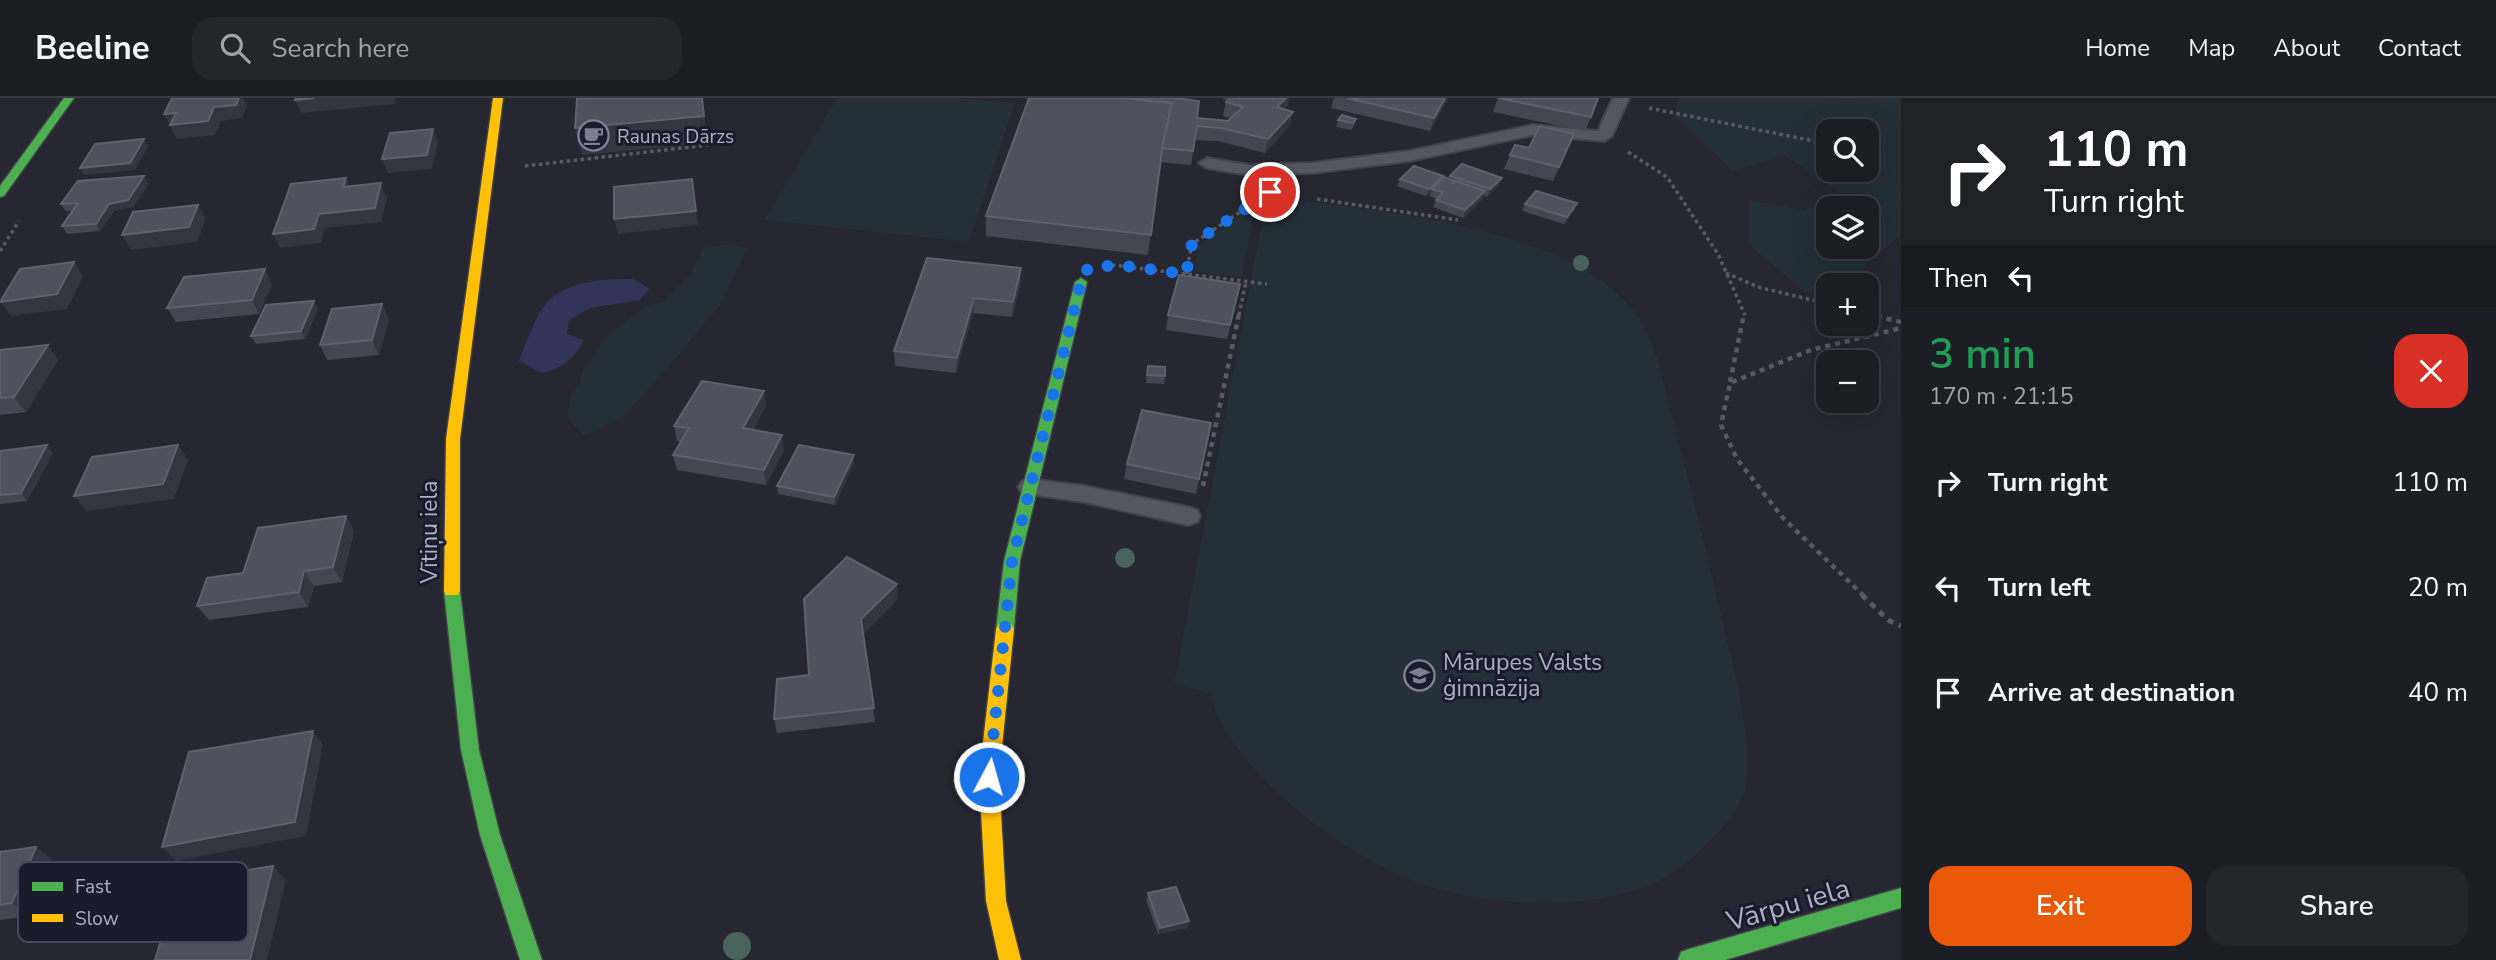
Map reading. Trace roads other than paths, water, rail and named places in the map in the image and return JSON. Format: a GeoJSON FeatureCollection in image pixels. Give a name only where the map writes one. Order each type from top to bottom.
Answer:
{"type":"FeatureCollection","features":[{"type":"Feature","properties":{"kind":"street"},"geometry":{"type":"LineString","coordinates":[[0,194],[69,98]]}},
{"type":"Feature","properties":{"kind":"street","name":"Vītiņu iela"},"geometry":{"type":"LineString","coordinates":[[498,98],[453,439],[451,586],[470,750],[490,835],[531,960]]}},
{"type":"Feature","properties":{"kind":"street"},"geometry":{"type":"LineString","coordinates":[[1010,960],[996,901],[989,777],[1012,561],[1081,282]]}},
{"type":"Feature","properties":{"kind":"street","name":"Vārpu iela"},"geometry":{"type":"LineString","coordinates":[[1689,960],[1901,898]]}},
{"type":"Feature","properties":{"kind":"lane"},"geometry":{"type":"LineString","coordinates":[[1207,163],[1249,170],[1312,168],[1409,156],[1533,130],[1604,136],[1620,100]]}},
{"type":"Feature","properties":{"kind":"lane"},"geometry":{"type":"LineString","coordinates":[[1030,487],[1084,494],[1188,516]]}},
{"type":"Feature","properties":{"kind":"water"},"geometry":{"type":"Polygon","coordinates":[[[634,279],[649,289],[640,300],[590,308],[569,320],[567,334],[584,340],[567,362],[542,373],[519,361],[538,315],[550,299],[583,283],[634,279]]]}},
{"type":"Feature","properties":{"kind":"place","name":"Raunas Dārzs"},"geometry":{"type":"Point","coordinates":[594,136]}},
{"type":"Feature","properties":{"kind":"place","name":"Mārupes Valsts ģimnāzija"},"geometry":{"type":"Point","coordinates":[1420,675]}}]}
